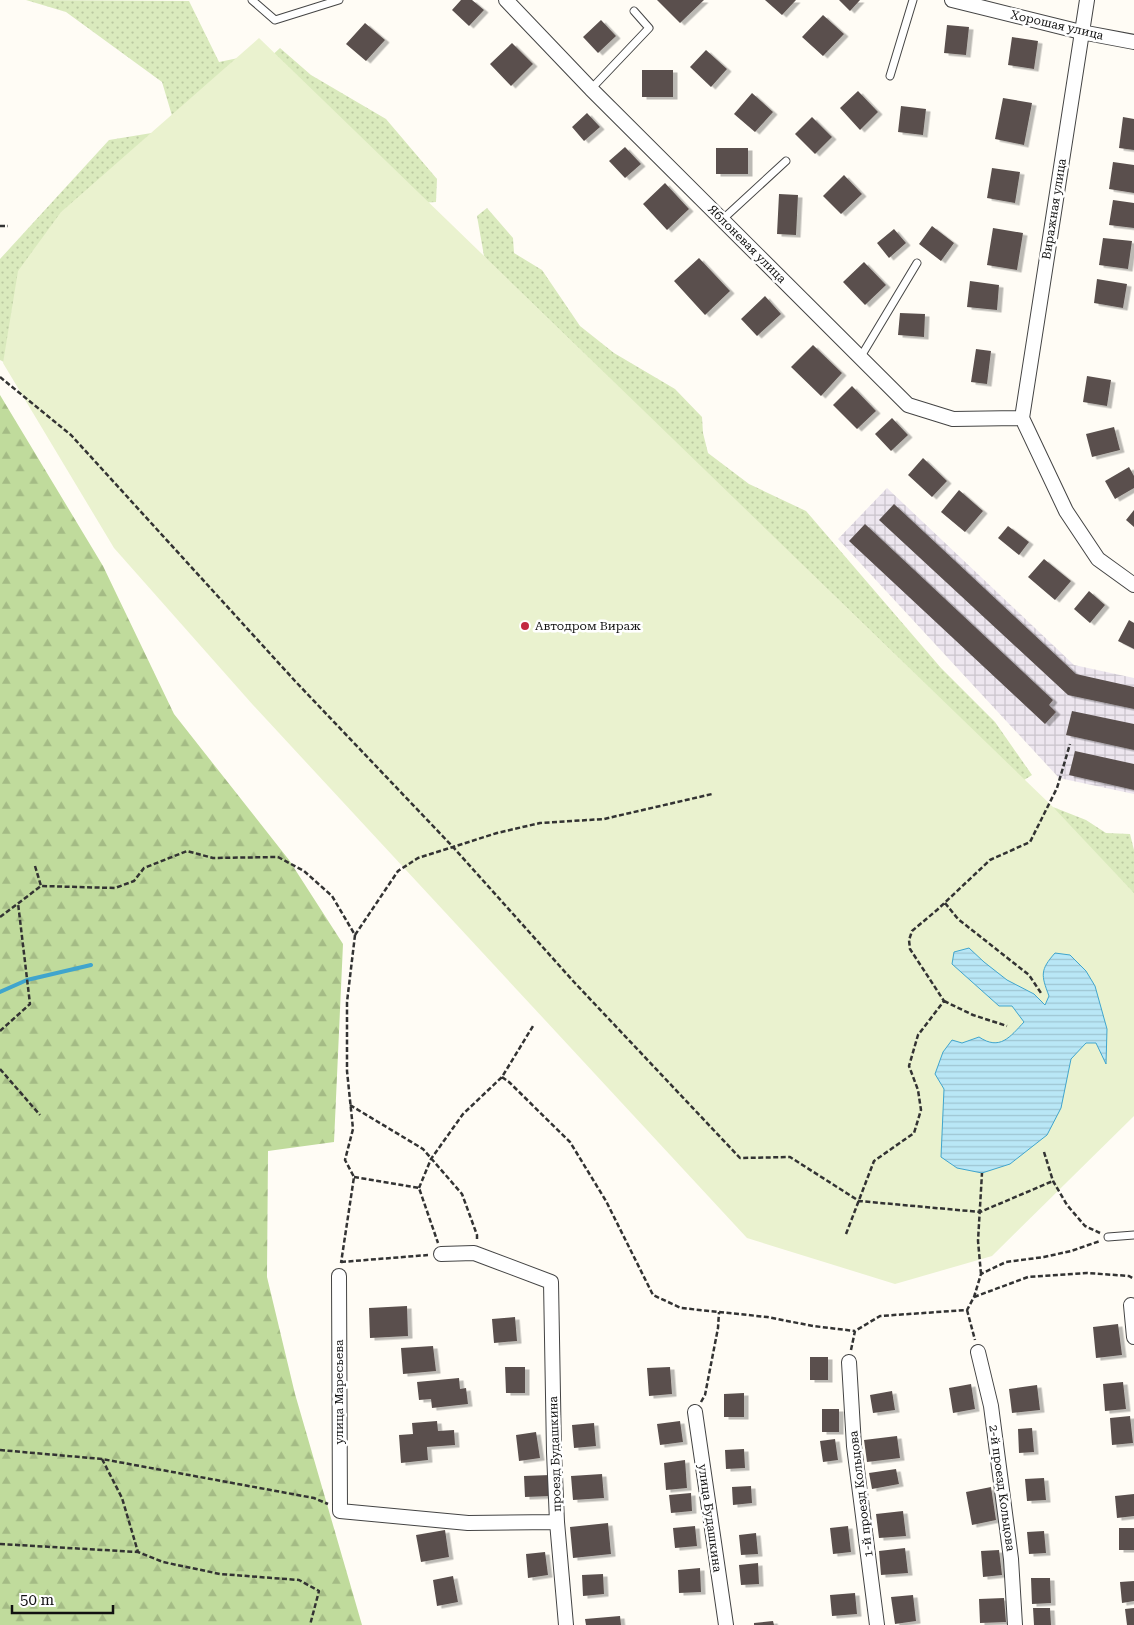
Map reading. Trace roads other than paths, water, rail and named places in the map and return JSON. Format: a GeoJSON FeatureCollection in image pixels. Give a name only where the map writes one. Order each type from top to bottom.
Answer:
{"type":"FeatureCollection","features":[{"type":"Feature","properties":{"kind":"street","name":"Яблоневая улица"},"geometry":{"type":"LineString","coordinates":[[506,0],[591,89],[908,405],[953,419],[1022,418]]}},
{"type":"Feature","properties":{"kind":"street","name":"Хорошая улица"},"geometry":{"type":"LineString","coordinates":[[952,0],[1082,32],[1134,42]]}},
{"type":"Feature","properties":{"kind":"street","name":"Виражная улица"},"geometry":{"type":"LineString","coordinates":[[1022,418],[1087,0]]}},
{"type":"Feature","properties":{"kind":"street"},"geometry":{"type":"LineString","coordinates":[[1022,418],[1066,511],[1076,527],[1098,559],[1134,585]]}},
{"type":"Feature","properties":{"kind":"street","name":"проезд Будашкина"},"geometry":{"type":"LineString","coordinates":[[442,1254],[478,1254],[551,1282],[554,1452],[566,1625]]}},
{"type":"Feature","properties":{"kind":"street","name":"улица Маресьева"},"geometry":{"type":"LineString","coordinates":[[340,1269],[340,1511],[468,1523],[558,1522]]}},
{"type":"Feature","properties":{"kind":"street"},"geometry":{"type":"LineString","coordinates":[[1133,1305],[1134,1337]]}},
{"type":"Feature","properties":{"kind":"street","name":"2-й проезд Кольцова"},"geometry":{"type":"LineString","coordinates":[[978,1352],[991,1406],[1011,1559],[1015,1625]]}},
{"type":"Feature","properties":{"kind":"street","name":"1-й проезд Кольцова"},"geometry":{"type":"LineString","coordinates":[[849,1362],[854,1446],[877,1625]]}},
{"type":"Feature","properties":{"kind":"street","name":"улица Будашкина"},"geometry":{"type":"LineString","coordinates":[[695,1412],[726,1625]]}},
{"type":"Feature","properties":{"kind":"lane"},"geometry":{"type":"LineString","coordinates":[[252,0],[275,20],[339,0]]}},
{"type":"Feature","properties":{"kind":"lane"},"geometry":{"type":"LineString","coordinates":[[890,76],[913,0]]}},
{"type":"Feature","properties":{"kind":"lane"},"geometry":{"type":"LineString","coordinates":[[591,89],[649,28],[634,12]]}},
{"type":"Feature","properties":{"kind":"lane"},"geometry":{"type":"LineString","coordinates":[[723,219],[786,161]]}},
{"type":"Feature","properties":{"kind":"lane"},"geometry":{"type":"LineString","coordinates":[[860,358],[918,263]]}},
{"type":"Feature","properties":{"kind":"lane"},"geometry":{"type":"LineString","coordinates":[[1108,1237],[1134,1236]]}},
{"type":"Feature","properties":{"kind":"water"},"geometry":{"type":"Polygon","coordinates":[[[969,948],[1007,980],[1034,994],[1045,1005],[1049,996],[1043,978],[1044,969],[1055,953],[1070,955],[1086,971],[1095,986],[1107,1029],[1106,1064],[1096,1043],[1086,1043],[1071,1059],[1061,1108],[1047,1135],[1010,1164],[982,1173],[957,1168],[941,1157],[944,1089],[935,1074],[943,1052],[952,1040],[962,1043],[979,1037],[993,1043],[999,1042],[1014,1033],[1024,1022],[1012,1006],[999,1006],[952,964],[954,952],[969,948]]]}},
{"type":"Feature","properties":{"kind":"waterway"},"geometry":{"type":"LineString","coordinates":[[0,992],[27,980],[91,965]]}},
{"type":"Feature","properties":{"kind":"place","name":"Автодром Вираж"},"geometry":{"type":"Point","coordinates":[525,626]}}]}
